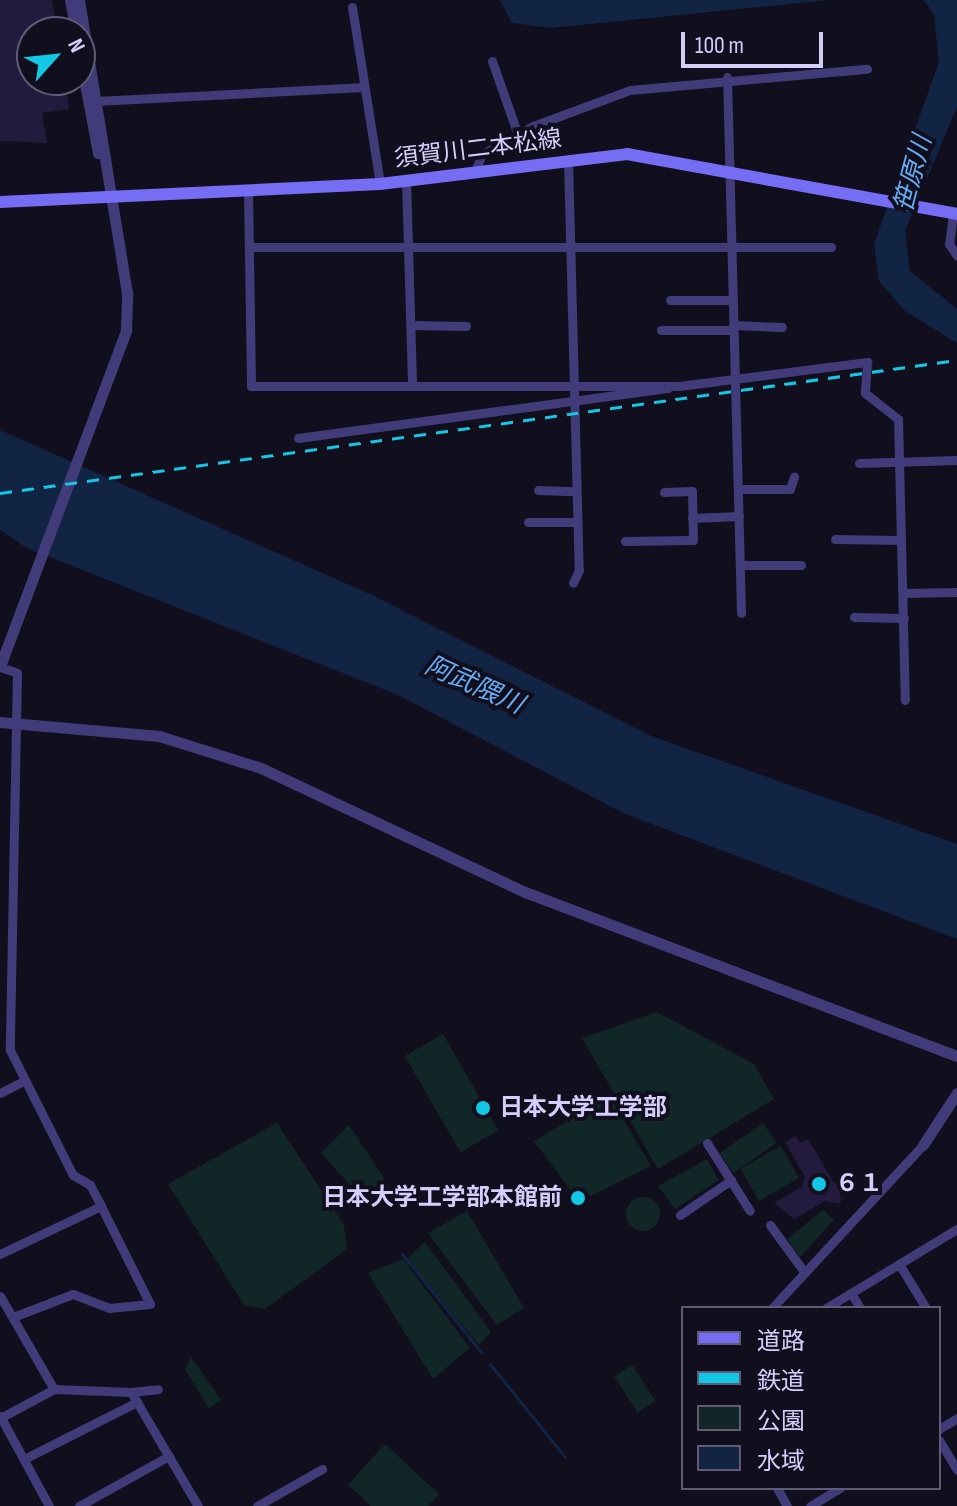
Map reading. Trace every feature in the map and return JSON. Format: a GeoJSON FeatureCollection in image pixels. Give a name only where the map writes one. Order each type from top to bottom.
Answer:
{"type":"FeatureCollection","features":[{"type":"Feature","properties":{"kind":"main road","name":"須賀川二本松線"},"geometry":{"type":"LineString","coordinates":[[0,202],[380,184],[627,154],[952,213]]}},
{"type":"Feature","properties":{"kind":"street"},"geometry":{"type":"LineString","coordinates":[[79,0],[109,196]]}},
{"type":"Feature","properties":{"kind":"street"},"geometry":{"type":"LineString","coordinates":[[352,7],[380,184]]}},
{"type":"Feature","properties":{"kind":"street"},"geometry":{"type":"LineString","coordinates":[[492,61],[518,135]]}},
{"type":"Feature","properties":{"kind":"street"},"geometry":{"type":"LineString","coordinates":[[474,173],[482,154],[518,135],[630,90],[727,77],[867,69]]}},
{"type":"Feature","properties":{"kind":"street"},"geometry":{"type":"LineString","coordinates":[[727,77],[741,613]]}},
{"type":"Feature","properties":{"kind":"street"},"geometry":{"type":"LineString","coordinates":[[96,101],[364,87]]}},
{"type":"Feature","properties":{"kind":"street"},"geometry":{"type":"LineString","coordinates":[[13,1317],[73,1294],[109,1308],[150,1304],[90,1185],[73,1175],[24,1081],[10,1050],[5,1023],[5,839],[17,673],[0,666],[123,347],[127,293],[88,96]]}},
{"type":"Feature","properties":{"kind":"street"},"geometry":{"type":"LineString","coordinates":[[568,160],[577,522],[573,583]]}},
{"type":"Feature","properties":{"kind":"street"},"geometry":{"type":"LineString","coordinates":[[406,180],[412,385]]}},
{"type":"Feature","properties":{"kind":"street"},"geometry":{"type":"LineString","coordinates":[[248,192],[251,386],[671,386],[735,381],[867,362],[865,393],[898,419],[905,700]]}},
{"type":"Feature","properties":{"kind":"street"},"geometry":{"type":"LineString","coordinates":[[952,213],[949,244],[957,256]]}},
{"type":"Feature","properties":{"kind":"street"},"geometry":{"type":"LineString","coordinates":[[249,247],[831,247]]}},
{"type":"Feature","properties":{"kind":"street"},"geometry":{"type":"LineString","coordinates":[[670,300],[732,300]]}},
{"type":"Feature","properties":{"kind":"street"},"geometry":{"type":"LineString","coordinates":[[411,325],[466,326]]}},
{"type":"Feature","properties":{"kind":"street"},"geometry":{"type":"LineString","coordinates":[[661,330],[782,327]]}},
{"type":"Feature","properties":{"kind":"street"},"geometry":{"type":"LineString","coordinates":[[298,438],[574,403],[671,386]]}},
{"type":"Feature","properties":{"kind":"street"},"geometry":{"type":"LineString","coordinates":[[859,463],[957,460]]}},
{"type":"Feature","properties":{"kind":"street"},"geometry":{"type":"LineString","coordinates":[[738,489],[790,489],[794,477]]}},
{"type":"Feature","properties":{"kind":"street"},"geometry":{"type":"LineString","coordinates":[[538,490],[575,491]]}},
{"type":"Feature","properties":{"kind":"street"},"geometry":{"type":"LineString","coordinates":[[625,541],[693,540],[692,491],[664,492]]}},
{"type":"Feature","properties":{"kind":"street"},"geometry":{"type":"LineString","coordinates":[[692,518],[739,516]]}},
{"type":"Feature","properties":{"kind":"street"},"geometry":{"type":"LineString","coordinates":[[528,522],[577,522]]}},
{"type":"Feature","properties":{"kind":"street"},"geometry":{"type":"LineString","coordinates":[[835,539],[901,540]]}},
{"type":"Feature","properties":{"kind":"street"},"geometry":{"type":"LineString","coordinates":[[740,565],[801,565]]}},
{"type":"Feature","properties":{"kind":"street"},"geometry":{"type":"LineString","coordinates":[[903,593],[957,592]]}},
{"type":"Feature","properties":{"kind":"street"},"geometry":{"type":"LineString","coordinates":[[854,617],[904,618]]}},
{"type":"Feature","properties":{"kind":"street"},"geometry":{"type":"LineString","coordinates":[[0,722],[159,736],[261,768],[568,910],[957,1056]]}},
{"type":"Feature","properties":{"kind":"street"},"geometry":{"type":"LineString","coordinates":[[0,1093],[24,1081]]}},
{"type":"Feature","properties":{"kind":"street"},"geometry":{"type":"LineString","coordinates":[[774,1306],[923,1145],[957,1093]]}},
{"type":"Feature","properties":{"kind":"street"},"geometry":{"type":"LineString","coordinates":[[707,1143],[750,1211]]}},
{"type":"Feature","properties":{"kind":"street"},"geometry":{"type":"LineString","coordinates":[[680,1215],[731,1180]]}},
{"type":"Feature","properties":{"kind":"street"},"geometry":{"type":"LineString","coordinates":[[0,1254],[101,1206]]}},
{"type":"Feature","properties":{"kind":"street"},"geometry":{"type":"LineString","coordinates":[[770,1225],[805,1273]]}},
{"type":"Feature","properties":{"kind":"street"},"geometry":{"type":"LineString","coordinates":[[829,1306],[957,1229]]}},
{"type":"Feature","properties":{"kind":"street"},"geometry":{"type":"LineString","coordinates":[[899,1264],[925,1306]]}},
{"type":"Feature","properties":{"kind":"street"},"geometry":{"type":"LineString","coordinates":[[851,1293],[859,1306]]}},
{"type":"Feature","properties":{"kind":"street"},"geometry":{"type":"LineString","coordinates":[[0,1296],[54,1389]]}},
{"type":"Feature","properties":{"kind":"street"},"geometry":{"type":"LineString","coordinates":[[49,1506],[0,1417],[54,1389],[131,1392],[158,1389]]}},
{"type":"Feature","properties":{"kind":"street"},"geometry":{"type":"LineString","coordinates":[[131,1392],[198,1506]]}},
{"type":"Feature","properties":{"kind":"street"},"geometry":{"type":"LineString","coordinates":[[24,1459],[137,1402]]}},
{"type":"Feature","properties":{"kind":"street"},"geometry":{"type":"LineString","coordinates":[[941,1443],[957,1470]]}},
{"type":"Feature","properties":{"kind":"street"},"geometry":{"type":"LineString","coordinates":[[79,1506],[169,1456]]}},
{"type":"Feature","properties":{"kind":"street"},"geometry":{"type":"LineString","coordinates":[[257,1506],[322,1469]]}},
{"type":"Feature","properties":{"kind":"street"},"geometry":{"type":"LineString","coordinates":[[810,1506],[837,1490]]}},
{"type":"Feature","properties":{"kind":"green space"},"geometry":{"type":"Polygon","coordinates":[[[657,1012],[754,1064],[774,1099],[658,1169],[582,1038],[657,1012]]]}},
{"type":"Feature","properties":{"kind":"green space"},"geometry":{"type":"Polygon","coordinates":[[[443,1034],[498,1130],[460,1152],[405,1056],[443,1034]]]}},
{"type":"Feature","properties":{"kind":"green space"},"geometry":{"type":"Polygon","coordinates":[[[610,1096],[651,1166],[591,1196],[574,1195],[534,1141],[610,1096]]]}},
{"type":"Feature","properties":{"kind":"green space"},"geometry":{"type":"Polygon","coordinates":[[[277,1123],[344,1225],[347,1249],[265,1309],[244,1305],[168,1184],[277,1123]]]}},
{"type":"Feature","properties":{"kind":"green space"},"geometry":{"type":"Polygon","coordinates":[[[763,1123],[777,1143],[733,1173],[720,1153],[763,1123]]]}},
{"type":"Feature","properties":{"kind":"green space"},"geometry":{"type":"Polygon","coordinates":[[[349,1125],[390,1187],[371,1208],[321,1153],[349,1125]]]}},
{"type":"Feature","properties":{"kind":"green space"},"geometry":{"type":"Polygon","coordinates":[[[781,1146],[799,1178],[759,1201],[741,1168],[781,1146]]]}},
{"type":"Feature","properties":{"kind":"green space"},"geometry":{"type":"Polygon","coordinates":[[[707,1159],[719,1180],[675,1209],[658,1186],[707,1159]]]}},
{"type":"Feature","properties":{"kind":"green space"},"geometry":{"type":"Polygon","coordinates":[[[643,1197],[655,1202],[660,1214],[655,1226],[643,1231],[631,1226],[626,1214],[631,1202],[643,1197]]]}},
{"type":"Feature","properties":{"kind":"green space"},"geometry":{"type":"Polygon","coordinates":[[[823,1210],[834,1220],[800,1257],[787,1239],[823,1210]]]}},
{"type":"Feature","properties":{"kind":"green space"},"geometry":{"type":"Polygon","coordinates":[[[467,1211],[524,1308],[497,1325],[428,1233],[467,1211]]]}},
{"type":"Feature","properties":{"kind":"green space"},"geometry":{"type":"Polygon","coordinates":[[[425,1242],[491,1332],[479,1345],[407,1259],[425,1242]]]}},
{"type":"Feature","properties":{"kind":"green space"},"geometry":{"type":"Polygon","coordinates":[[[403,1259],[470,1348],[433,1379],[368,1273],[403,1259]]]}},
{"type":"Feature","properties":{"kind":"green space"},"geometry":{"type":"Polygon","coordinates":[[[191,1357],[221,1400],[209,1409],[185,1369],[191,1357]]]}},
{"type":"Feature","properties":{"kind":"green space"},"geometry":{"type":"Polygon","coordinates":[[[632,1365],[655,1401],[638,1413],[614,1376],[632,1365]]]}},
{"type":"Feature","properties":{"kind":"green space"},"geometry":{"type":"Polygon","coordinates":[[[385,1444],[439,1494],[428,1506],[371,1506],[348,1485],[385,1444]]]}},
{"type":"Feature","properties":{"kind":"water"},"geometry":{"type":"Polygon","coordinates":[[[500,0],[830,0],[551,28],[512,23],[500,0]]]}},
{"type":"Feature","properties":{"kind":"water","name":"笹原川"},"geometry":{"type":"Polygon","coordinates":[[[924,0],[957,0],[957,107],[905,231],[910,271],[957,309],[957,343],[905,311],[879,281],[874,244],[939,62],[934,15],[924,0]]]}},
{"type":"Feature","properties":{"kind":"water","name":"阿武隈川"},"geometry":{"type":"Polygon","coordinates":[[[0,430],[374,596],[651,736],[957,844],[957,939],[623,813],[398,695],[27,548],[0,530],[0,430]]]}},
{"type":"Feature","properties":{"kind":"building"},"geometry":{"type":"Polygon","coordinates":[[[0,0],[52,0],[54,16],[16,16],[16,96],[67,96],[69,109],[42,113],[47,143],[0,141],[0,0]]]}},
{"type":"Feature","properties":{"kind":"building"},"geometry":{"type":"Polygon","coordinates":[[[796,1136],[800,1143],[808,1139],[834,1183],[846,1185],[840,1204],[825,1201],[794,1219],[774,1203],[802,1187],[805,1177],[785,1142],[796,1136]]]}},
{"type":"Feature","properties":{"kind":"waterway"},"geometry":{"type":"LineString","coordinates":[[402,1254],[481,1352]]}},
{"type":"Feature","properties":{"kind":"waterway"},"geometry":{"type":"LineString","coordinates":[[490,1364],[565,1457]]}},
{"type":"Feature","properties":{"kind":"railway"},"geometry":{"type":"LineString","coordinates":[[0,493],[957,360]]}},
{"type":"Feature","properties":{"kind":"place","name":"日本大学工学部"},"geometry":{"type":"Point","coordinates":[483,1108]}},
{"type":"Feature","properties":{"kind":"place","name":"６１"},"geometry":{"type":"Point","coordinates":[819,1184]}},
{"type":"Feature","properties":{"kind":"place","name":"日本大学工学部本館前"},"geometry":{"type":"Point","coordinates":[578,1198]}}]}
